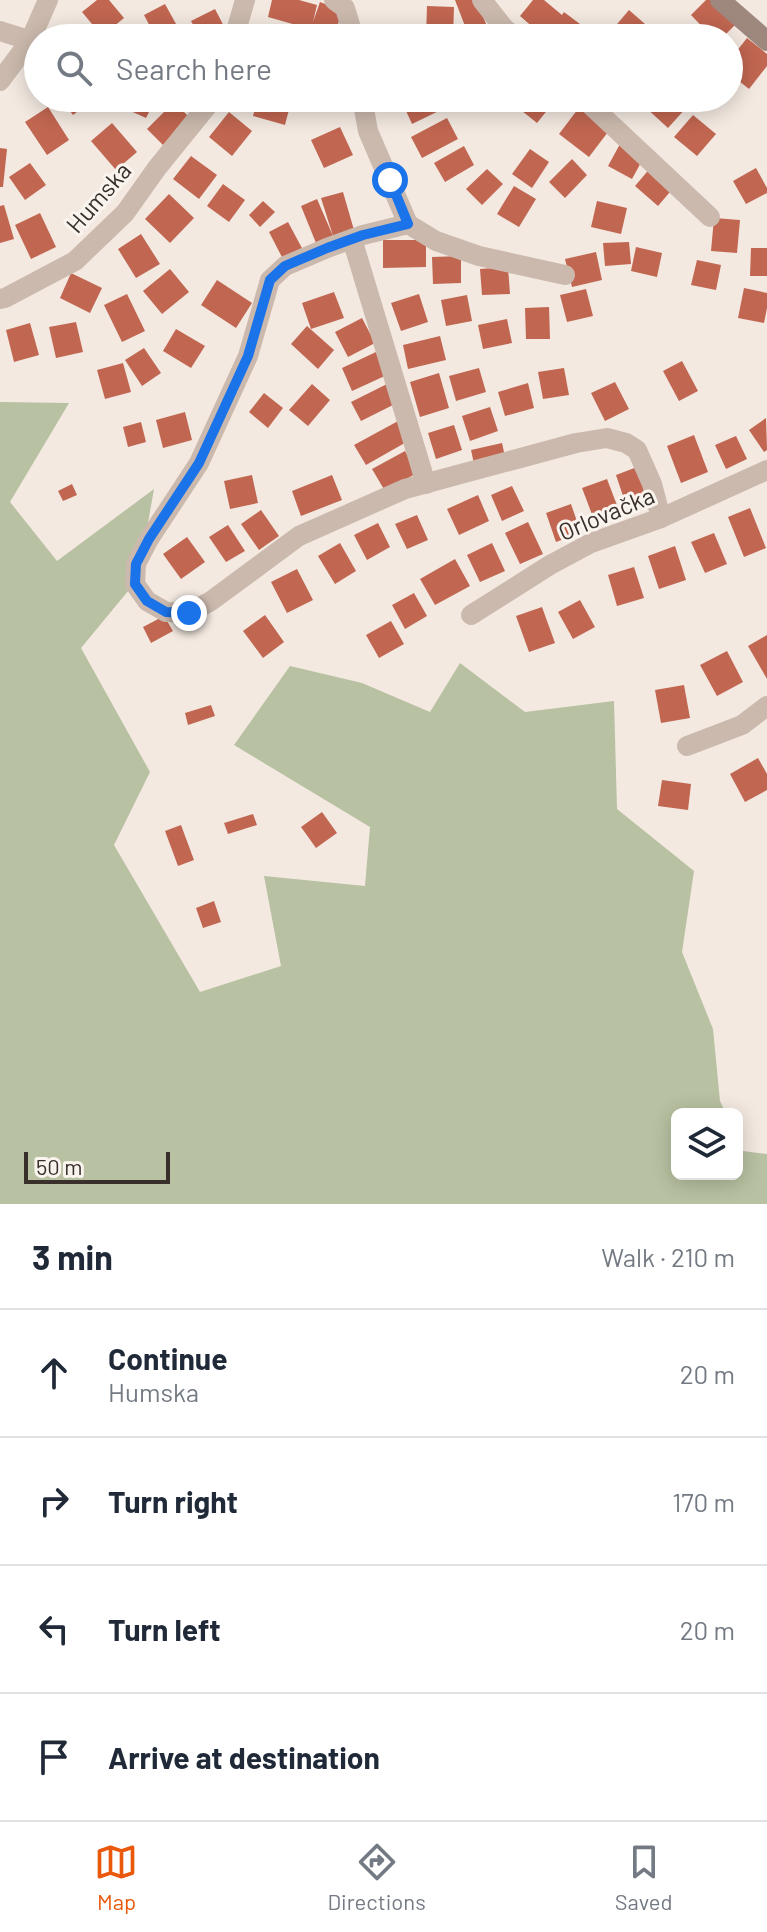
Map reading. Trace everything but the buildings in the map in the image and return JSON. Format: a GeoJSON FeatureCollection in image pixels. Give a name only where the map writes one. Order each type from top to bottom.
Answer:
{"type":"FeatureCollection","features":[{"type":"Feature","properties":{"kind":"street"},"geometry":{"type":"LineString","coordinates":[[40,24],[48,0]]}},
{"type":"Feature","properties":{"kind":"street"},"geometry":{"type":"LineString","coordinates":[[238,24],[245,0]]}},
{"type":"Feature","properties":{"kind":"street"},"geometry":{"type":"LineString","coordinates":[[334,0],[345,8],[350,24]]}},
{"type":"Feature","properties":{"kind":"street"},"geometry":{"type":"LineString","coordinates":[[482,0],[501,24]]}},
{"type":"Feature","properties":{"kind":"street"},"geometry":{"type":"LineString","coordinates":[[720,0],[767,41]]}},
{"type":"Feature","properties":{"kind":"street"},"geometry":{"type":"LineString","coordinates":[[0,31],[24,39]]}},
{"type":"Feature","properties":{"kind":"street"},"geometry":{"type":"LineString","coordinates":[[0,81],[24,53]]}},
{"type":"Feature","properties":{"kind":"street","name":"Humska"},"geometry":{"type":"LineString","coordinates":[[0,299],[75,261],[125,213],[202,112]]}},
{"type":"Feature","properties":{"kind":"street"},"geometry":{"type":"LineString","coordinates":[[365,112],[368,131],[408,224],[436,241],[479,256],[565,275]]}},
{"type":"Feature","properties":{"kind":"street"},"geometry":{"type":"LineString","coordinates":[[598,112],[710,217]]}},
{"type":"Feature","properties":{"kind":"street"},"geometry":{"type":"LineString","coordinates":[[408,224],[352,239],[285,266],[270,280],[248,356],[199,463],[136,564],[135,584],[147,601],[166,612],[189,613],[211,601],[299,536],[405,489],[576,443],[607,438],[626,443],[637,450],[652,484],[661,518]]}},
{"type":"Feature","properties":{"kind":"street"},"geometry":{"type":"LineString","coordinates":[[352,239],[426,484]]}},
{"type":"Feature","properties":{"kind":"street","name":"Orlovačka"},"geometry":{"type":"LineString","coordinates":[[471,615],[591,543],[661,518],[767,470]]}},
{"type":"Feature","properties":{"kind":"street"},"geometry":{"type":"LineString","coordinates":[[687,746],[742,725],[767,706]]}},
{"type":"Feature","properties":{"kind":"green space"},"geometry":{"type":"Polygon","coordinates":[[[0,402],[69,403],[10,502],[57,561],[154,489],[138,579],[81,648],[150,772],[114,845],[200,992],[281,966],[264,876],[365,886],[370,827],[234,745],[290,666],[362,683],[430,712],[460,663],[525,712],[614,701],[617,809],[694,871],[682,952],[713,1029],[723,1108],[671,1108],[671,1180],[743,1180],[743,1151],[767,1154],[767,1204],[0,1204],[0,402]]]}},
{"type":"Feature","properties":{"kind":"route"},"geometry":{"type":"LineString","coordinates":[[189,613],[166,612],[147,601],[135,584],[136,564],[199,463],[248,356],[270,280],[285,266],[327,248],[408,224],[390,180]]}}]}
